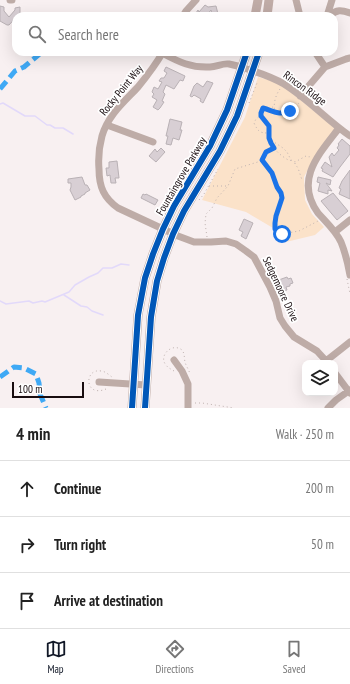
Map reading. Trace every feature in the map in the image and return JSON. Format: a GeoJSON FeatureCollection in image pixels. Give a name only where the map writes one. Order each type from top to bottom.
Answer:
{"type":"FeatureCollection","features":[{"type":"Feature","properties":{"kind":"main road"},"geometry":{"type":"LineString","coordinates":[[256,12],[258,0]]}},
{"type":"Feature","properties":{"kind":"main road"},"geometry":{"type":"LineString","coordinates":[[268,12],[269,0]]}},
{"type":"Feature","properties":{"kind":"main road","name":"Fountaingrove Parkway"},"geometry":{"type":"LineString","coordinates":[[132,408],[138,316],[145,278],[162,229],[210,146],[227,110],[246,56]]}},
{"type":"Feature","properties":{"kind":"main road","name":"Fountaingrove Parkway"},"geometry":{"type":"LineString","coordinates":[[145,408],[150,317],[157,281],[173,234],[184,211],[220,151],[237,116],[255,75],[258,56]]}},
{"type":"Feature","properties":{"kind":"street"},"geometry":{"type":"LineString","coordinates":[[186,12],[196,0]]}},
{"type":"Feature","properties":{"kind":"street"},"geometry":{"type":"LineString","coordinates":[[296,0],[299,12]]}},
{"type":"Feature","properties":{"kind":"street"},"geometry":{"type":"LineString","coordinates":[[330,12],[332,0]]}},
{"type":"Feature","properties":{"kind":"street"},"geometry":{"type":"LineString","coordinates":[[336,12],[341,10],[350,12]]}},
{"type":"Feature","properties":{"kind":"street","name":"Rocky Point Way"},"geometry":{"type":"LineString","coordinates":[[161,56],[139,86],[115,111],[102,135],[98,153],[99,176],[104,194],[110,202],[118,208],[162,229]]}},
{"type":"Feature","properties":{"kind":"street","name":"Rincon Ridge"},"geometry":{"type":"LineString","coordinates":[[169,56],[185,64],[197,67],[212,67],[224,64],[234,65],[255,75],[268,76],[302,97],[350,136]]}},
{"type":"Feature","properties":{"kind":"street"},"geometry":{"type":"LineString","coordinates":[[318,56],[325,67]]}},
{"type":"Feature","properties":{"kind":"street"},"geometry":{"type":"LineString","coordinates":[[302,97],[325,67],[350,58]]}},
{"type":"Feature","properties":{"kind":"street"},"geometry":{"type":"LineString","coordinates":[[107,124],[153,142]]}},
{"type":"Feature","properties":{"kind":"street"},"geometry":{"type":"LineString","coordinates":[[339,128],[315,162],[309,175],[308,192],[312,204],[340,242],[349,272]]}},
{"type":"Feature","properties":{"kind":"street"},"geometry":{"type":"LineString","coordinates":[[334,232],[350,220]]}},
{"type":"Feature","properties":{"kind":"street","name":"Sedgemoore Drive"},"geometry":{"type":"LineString","coordinates":[[162,229],[194,242],[226,241],[236,244],[254,257],[270,287],[276,301],[280,318],[285,326],[294,337],[317,351],[325,360]]}},
{"type":"Feature","properties":{"kind":"street"},"geometry":{"type":"LineString","coordinates":[[329,360],[350,342]]}},
{"type":"Feature","properties":{"kind":"street"},"geometry":{"type":"LineString","coordinates":[[174,360],[182,371],[188,384],[190,406]]}},
{"type":"Feature","properties":{"kind":"street"},"geometry":{"type":"LineString","coordinates":[[328,408],[349,391],[338,377]]}},
{"type":"Feature","properties":{"kind":"street"},"geometry":{"type":"LineString","coordinates":[[99,382],[146,385]]}},
{"type":"Feature","properties":{"kind":"path"},"geometry":{"type":"LineString","coordinates":[[249,104],[257,83],[255,82],[255,75]]}},
{"type":"Feature","properties":{"kind":"path"},"geometry":{"type":"LineString","coordinates":[[275,113],[274,106],[277,92],[283,84]]}},
{"type":"Feature","properties":{"kind":"path"},"geometry":{"type":"LineString","coordinates":[[269,133],[262,133],[257,130],[254,122],[260,116],[262,107],[280,114],[290,111],[302,97]]}},
{"type":"Feature","properties":{"kind":"path"},"geometry":{"type":"LineString","coordinates":[[270,109],[274,106]]}},
{"type":"Feature","properties":{"kind":"path"},"geometry":{"type":"LineString","coordinates":[[261,113],[261,116],[269,126],[269,138],[274,148],[281,156],[295,162],[303,182]]}},
{"type":"Feature","properties":{"kind":"path"},"geometry":{"type":"LineString","coordinates":[[269,138],[283,148],[291,160]]}},
{"type":"Feature","properties":{"kind":"path"},"geometry":{"type":"LineString","coordinates":[[207,237],[205,223],[206,214],[212,208],[217,198],[228,186],[235,169],[262,160],[266,152],[274,148]]}},
{"type":"Feature","properties":{"kind":"path"},"geometry":{"type":"LineString","coordinates":[[295,162],[306,156],[309,157],[314,154]]}},
{"type":"Feature","properties":{"kind":"path"},"geometry":{"type":"LineString","coordinates":[[262,160],[272,173],[282,198],[275,223],[275,229],[282,234],[299,231],[317,222],[322,217]]}},
{"type":"Feature","properties":{"kind":"path"},"geometry":{"type":"LineString","coordinates":[[200,200],[220,164]]}},
{"type":"Feature","properties":{"kind":"path"},"geometry":{"type":"LineString","coordinates":[[172,196],[181,178],[186,172]]}},
{"type":"Feature","properties":{"kind":"path"},"geometry":{"type":"LineString","coordinates":[[209,186],[228,186]]}},
{"type":"Feature","properties":{"kind":"path"},"geometry":{"type":"LineString","coordinates":[[349,272],[350,294]]}},
{"type":"Feature","properties":{"kind":"path"},"geometry":{"type":"LineString","coordinates":[[176,372],[168,367],[164,361],[165,353],[173,348],[182,350],[191,377]]}},
{"type":"Feature","properties":{"kind":"path"},"geometry":{"type":"LineString","coordinates":[[190,406],[202,403],[234,408]]}},
{"type":"Feature","properties":{"kind":"shaded area"},"geometry":{"type":"Polygon","coordinates":[[[258,77],[272,81],[287,89],[336,129],[315,156],[304,177],[305,200],[312,214],[324,227],[315,235],[286,242],[273,228],[246,212],[202,200],[245,117],[258,77]]]}},
{"type":"Feature","properties":{"kind":"building"},"geometry":{"type":"Polygon","coordinates":[[[205,5],[208,7],[216,6],[218,12],[211,12],[211,10],[209,12],[199,12],[205,5]]]}},
{"type":"Feature","properties":{"kind":"building"},"geometry":{"type":"Polygon","coordinates":[[[0,6],[4,7],[4,11],[9,17],[12,14],[12,22],[7,25],[0,21],[0,6]]]}},
{"type":"Feature","properties":{"kind":"building"},"geometry":{"type":"Polygon","coordinates":[[[20,7],[20,12],[13,12],[15,8],[20,7]]]}},
{"type":"Feature","properties":{"kind":"building"},"geometry":{"type":"Polygon","coordinates":[[[166,67],[185,76],[183,81],[180,80],[174,89],[166,85],[163,92],[165,94],[162,101],[164,102],[158,110],[153,107],[157,100],[152,97],[154,94],[152,92],[154,87],[158,89],[162,82],[159,81],[161,78],[164,78],[167,73],[164,71],[166,67]]]}},
{"type":"Feature","properties":{"kind":"building"},"geometry":{"type":"Polygon","coordinates":[[[207,81],[213,83],[203,103],[200,101],[201,99],[194,95],[192,97],[190,96],[194,86],[197,83],[203,87],[207,81]]]}},
{"type":"Feature","properties":{"kind":"building"},"geometry":{"type":"Polygon","coordinates":[[[170,119],[182,122],[180,130],[182,130],[179,140],[173,138],[171,145],[166,144],[168,136],[166,136],[170,119]]]}},
{"type":"Feature","properties":{"kind":"building"},"geometry":{"type":"Polygon","coordinates":[[[342,139],[350,146],[350,154],[333,177],[322,171],[323,169],[321,168],[325,162],[332,167],[329,157],[332,153],[334,156],[339,150],[337,148],[339,145],[338,144],[342,139]]]}},
{"type":"Feature","properties":{"kind":"building"},"geometry":{"type":"Polygon","coordinates":[[[161,148],[165,152],[156,162],[149,156],[155,149],[157,152],[161,148]]]}},
{"type":"Feature","properties":{"kind":"building"},"geometry":{"type":"Polygon","coordinates":[[[117,161],[119,178],[115,178],[116,183],[111,183],[110,175],[107,176],[106,168],[109,168],[109,162],[117,161]]]}},
{"type":"Feature","properties":{"kind":"building"},"geometry":{"type":"Polygon","coordinates":[[[350,170],[350,199],[339,194],[341,189],[339,188],[350,170]]]}},
{"type":"Feature","properties":{"kind":"building"},"geometry":{"type":"Polygon","coordinates":[[[82,177],[85,185],[87,185],[90,190],[75,200],[70,190],[71,183],[68,183],[68,179],[82,177]]]}},
{"type":"Feature","properties":{"kind":"building"},"geometry":{"type":"Polygon","coordinates":[[[318,177],[331,180],[330,185],[326,183],[332,191],[328,190],[328,194],[318,191],[320,183],[317,182],[318,177]]]}},
{"type":"Feature","properties":{"kind":"building"},"geometry":{"type":"Polygon","coordinates":[[[333,193],[348,211],[337,220],[321,201],[333,193]]]}},
{"type":"Feature","properties":{"kind":"building"},"geometry":{"type":"Polygon","coordinates":[[[143,194],[158,200],[155,205],[141,198],[143,194]]]}},
{"type":"Feature","properties":{"kind":"building"},"geometry":{"type":"Polygon","coordinates":[[[244,219],[253,223],[246,239],[241,236],[243,232],[239,230],[244,219]]]}},
{"type":"Feature","properties":{"kind":"building"},"geometry":{"type":"Polygon","coordinates":[[[287,277],[288,279],[291,278],[293,283],[286,287],[287,290],[281,292],[276,281],[287,277]]]}},
{"type":"Feature","properties":{"kind":"waterway"},"geometry":{"type":"LineString","coordinates":[[0,104],[3,103],[25,116],[35,116],[47,125],[55,128],[63,128],[73,134]]}},
{"type":"Feature","properties":{"kind":"waterway"},"geometry":{"type":"LineString","coordinates":[[0,301],[6,304],[29,301],[33,303],[42,301],[45,302],[69,292],[75,285],[98,273],[103,268],[112,268],[121,264],[129,265]]}},
{"type":"Feature","properties":{"kind":"waterway"},"geometry":{"type":"LineString","coordinates":[[64,295],[81,306],[87,307],[92,311],[103,315]]}},
{"type":"Feature","properties":{"kind":"marked path"},"geometry":{"type":"LineString","coordinates":[[0,89],[15,71],[24,67],[37,56]]}},
{"type":"Feature","properties":{"kind":"marked path"},"geometry":{"type":"LineString","coordinates":[[0,377],[14,367],[24,368],[36,374],[40,394],[46,408]]}},
{"type":"Feature","properties":{"kind":"cycle path"},"geometry":{"type":"LineString","coordinates":[[132,408],[138,315],[145,278],[163,229],[174,206],[210,146],[227,110],[246,56]]}},
{"type":"Feature","properties":{"kind":"cycle path"},"geometry":{"type":"LineString","coordinates":[[145,408],[151,317],[157,281],[164,258],[184,211],[220,151],[237,116],[258,56]]}},
{"type":"Feature","properties":{"kind":"route"},"geometry":{"type":"LineString","coordinates":[[282,234],[275,229],[276,216],[282,198],[281,193],[272,173],[262,160],[266,152],[274,148],[269,138],[269,126],[261,116],[261,113],[263,108],[270,109],[275,113],[280,114],[290,111]]}}]}
